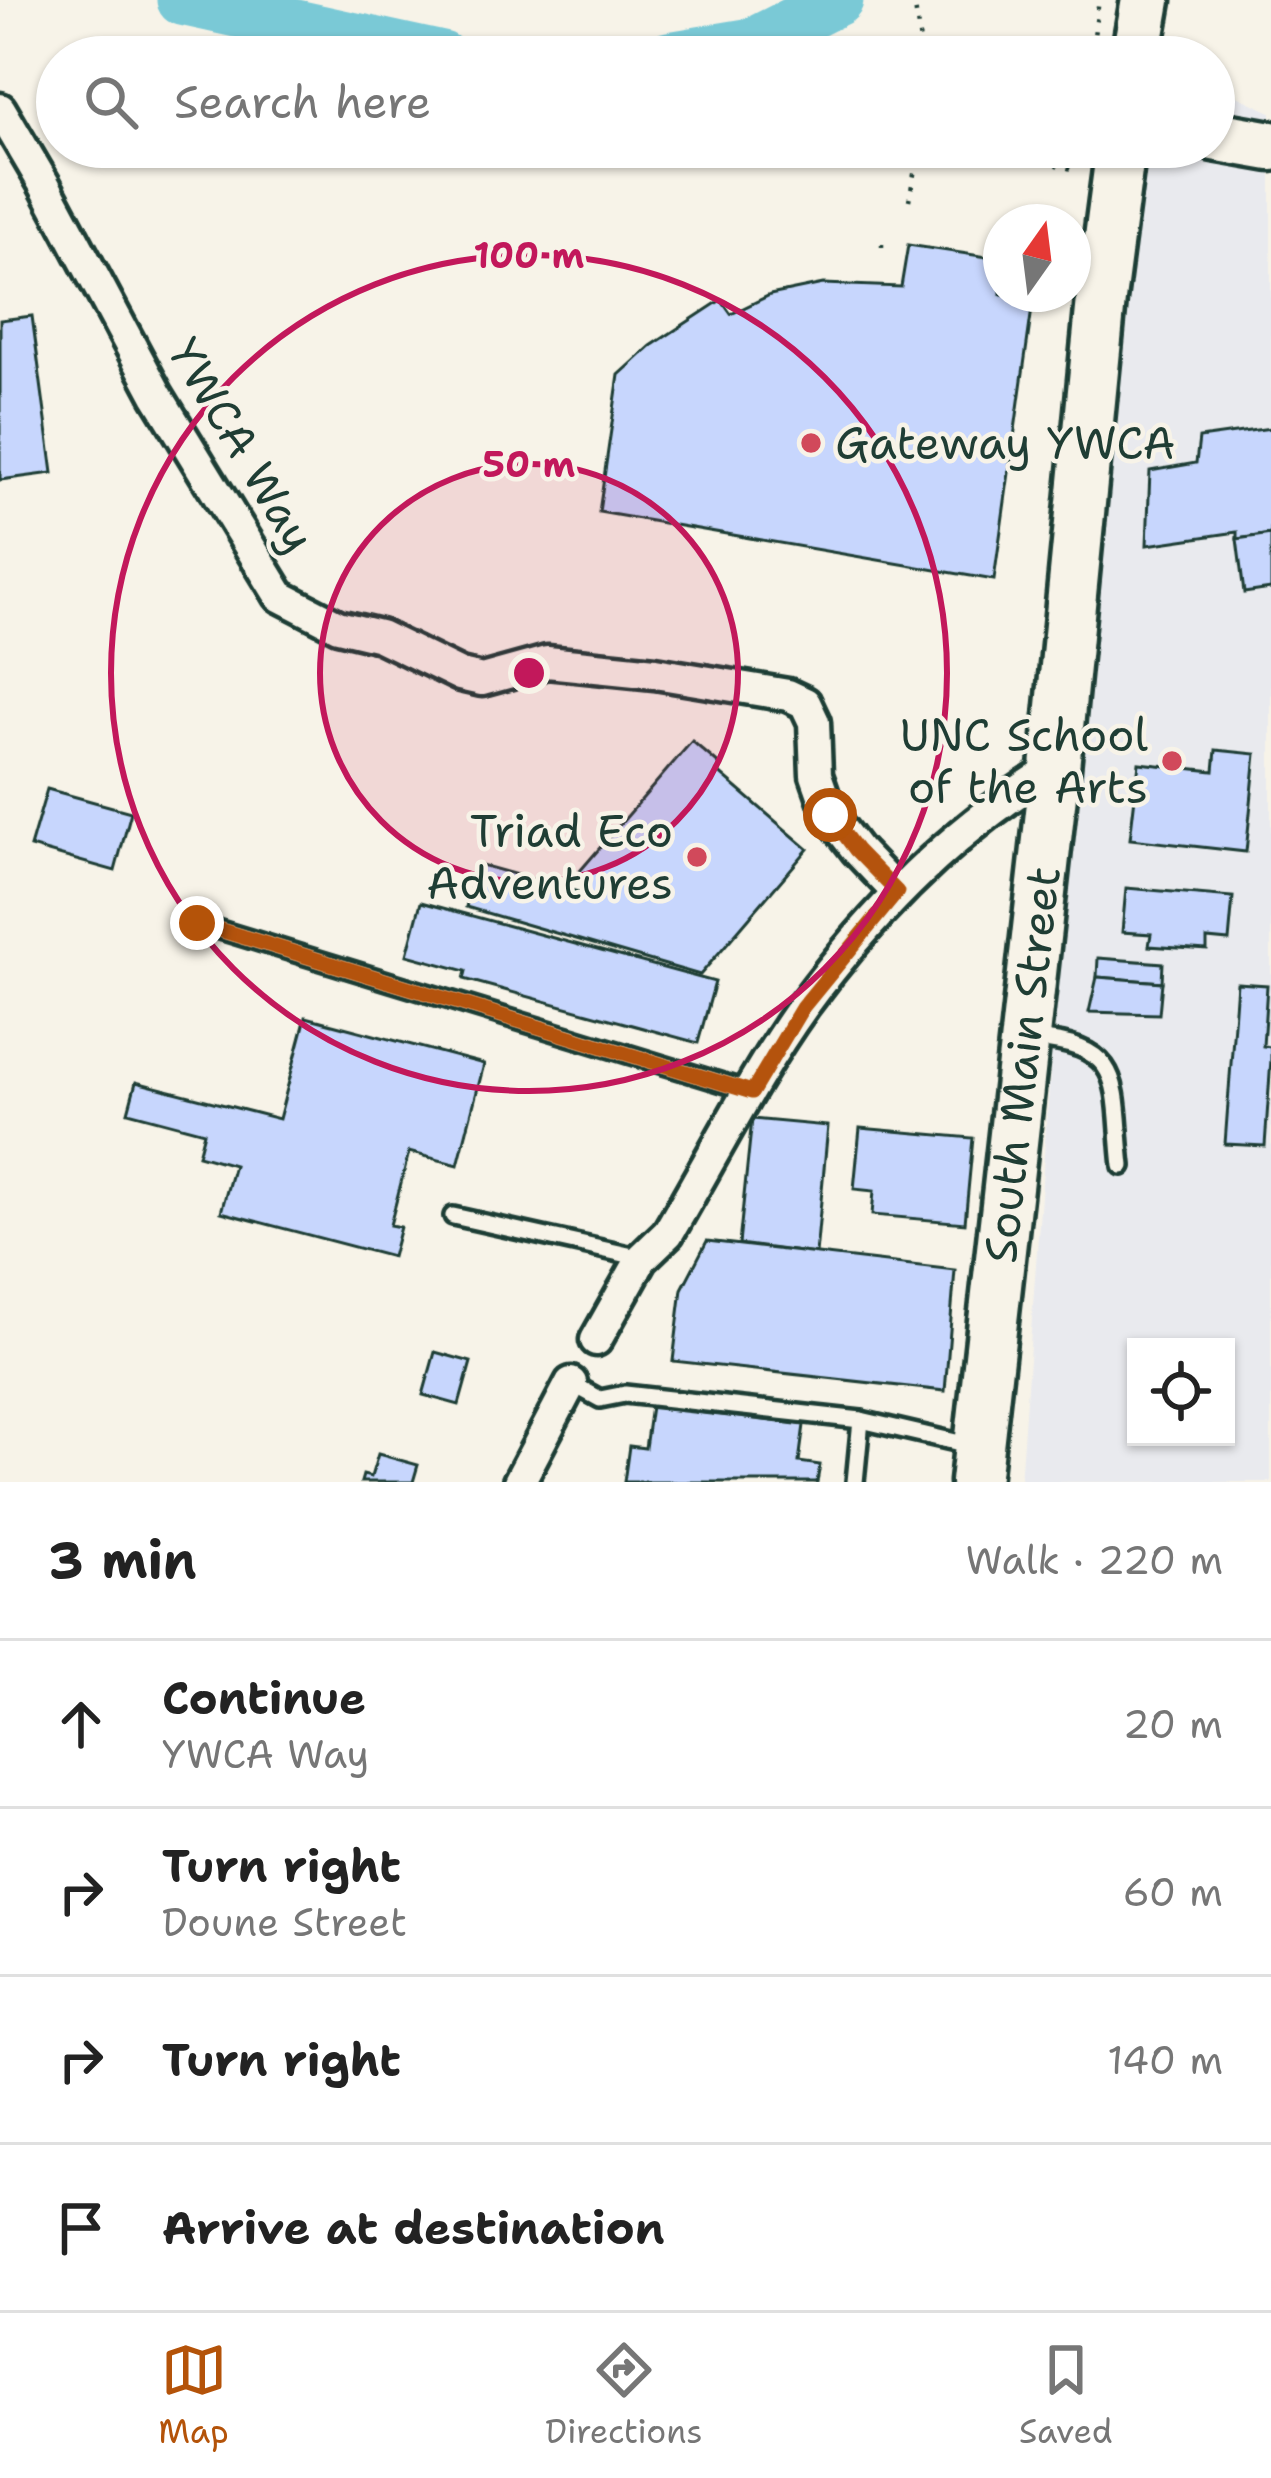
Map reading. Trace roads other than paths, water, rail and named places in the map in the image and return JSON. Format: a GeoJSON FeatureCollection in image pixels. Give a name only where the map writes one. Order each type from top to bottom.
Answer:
{"type":"FeatureCollection","features":[{"type":"Feature","properties":{"kind":"main road"},"geometry":{"type":"LineString","coordinates":[[1139,36],[1145,0]]}},
{"type":"Feature","properties":{"kind":"main road"},"geometry":{"type":"LineString","coordinates":[[1235,140],[1271,146]]}},
{"type":"Feature","properties":{"kind":"main road","name":"South Main Street"},"geometry":{"type":"LineString","coordinates":[[976,1464],[1117,168]]}},
{"type":"Feature","properties":{"kind":"street","name":"YWCA Way"},"geometry":{"type":"LineString","coordinates":[[0,110],[157,395],[280,596],[338,626],[380,636],[460,675],[482,680],[547,662],[788,694],[805,703],[814,722],[816,775],[830,815],[897,892]]}},
{"type":"Feature","properties":{"kind":"street"},"geometry":{"type":"LineString","coordinates":[[596,1340],[642,1258],[668,1233],[802,1008],[897,892],[1001,801],[1055,768]]}},
{"type":"Feature","properties":{"kind":"street"},"geometry":{"type":"LineString","coordinates":[[519,1482],[571,1383]]}},
{"type":"Feature","properties":{"kind":"lane"},"geometry":{"type":"LineString","coordinates":[[197,923],[752,1092]]}},
{"type":"Feature","properties":{"kind":"lane"},"geometry":{"type":"LineString","coordinates":[[1024,1038],[1077,1045],[1098,1055],[1111,1072],[1121,1166]]}},
{"type":"Feature","properties":{"kind":"lane"},"geometry":{"type":"LineString","coordinates":[[453,1216],[642,1258]]}},
{"type":"Feature","properties":{"kind":"lane"},"geometry":{"type":"LineString","coordinates":[[571,1383],[600,1399],[625,1394],[861,1420],[976,1464]]}},
{"type":"Feature","properties":{"kind":"lane"},"geometry":{"type":"LineString","coordinates":[[855,1482],[861,1420]]}},
{"type":"Feature","properties":{"kind":"waterway"},"geometry":{"type":"LineString","coordinates":[[182,0],[346,36]]}},
{"type":"Feature","properties":{"kind":"waterway"},"geometry":{"type":"LineString","coordinates":[[767,36],[838,0]]}},
{"type":"Feature","properties":{"kind":"place","name":"Gateway YWCA"},"geometry":{"type":"Point","coordinates":[811,443]}},
{"type":"Feature","properties":{"kind":"place","name":"UNC School of the Arts"},"geometry":{"type":"Point","coordinates":[1172,761]}},
{"type":"Feature","properties":{"kind":"place","name":"Triad Eco Adventures"},"geometry":{"type":"Point","coordinates":[697,857]}}]}
